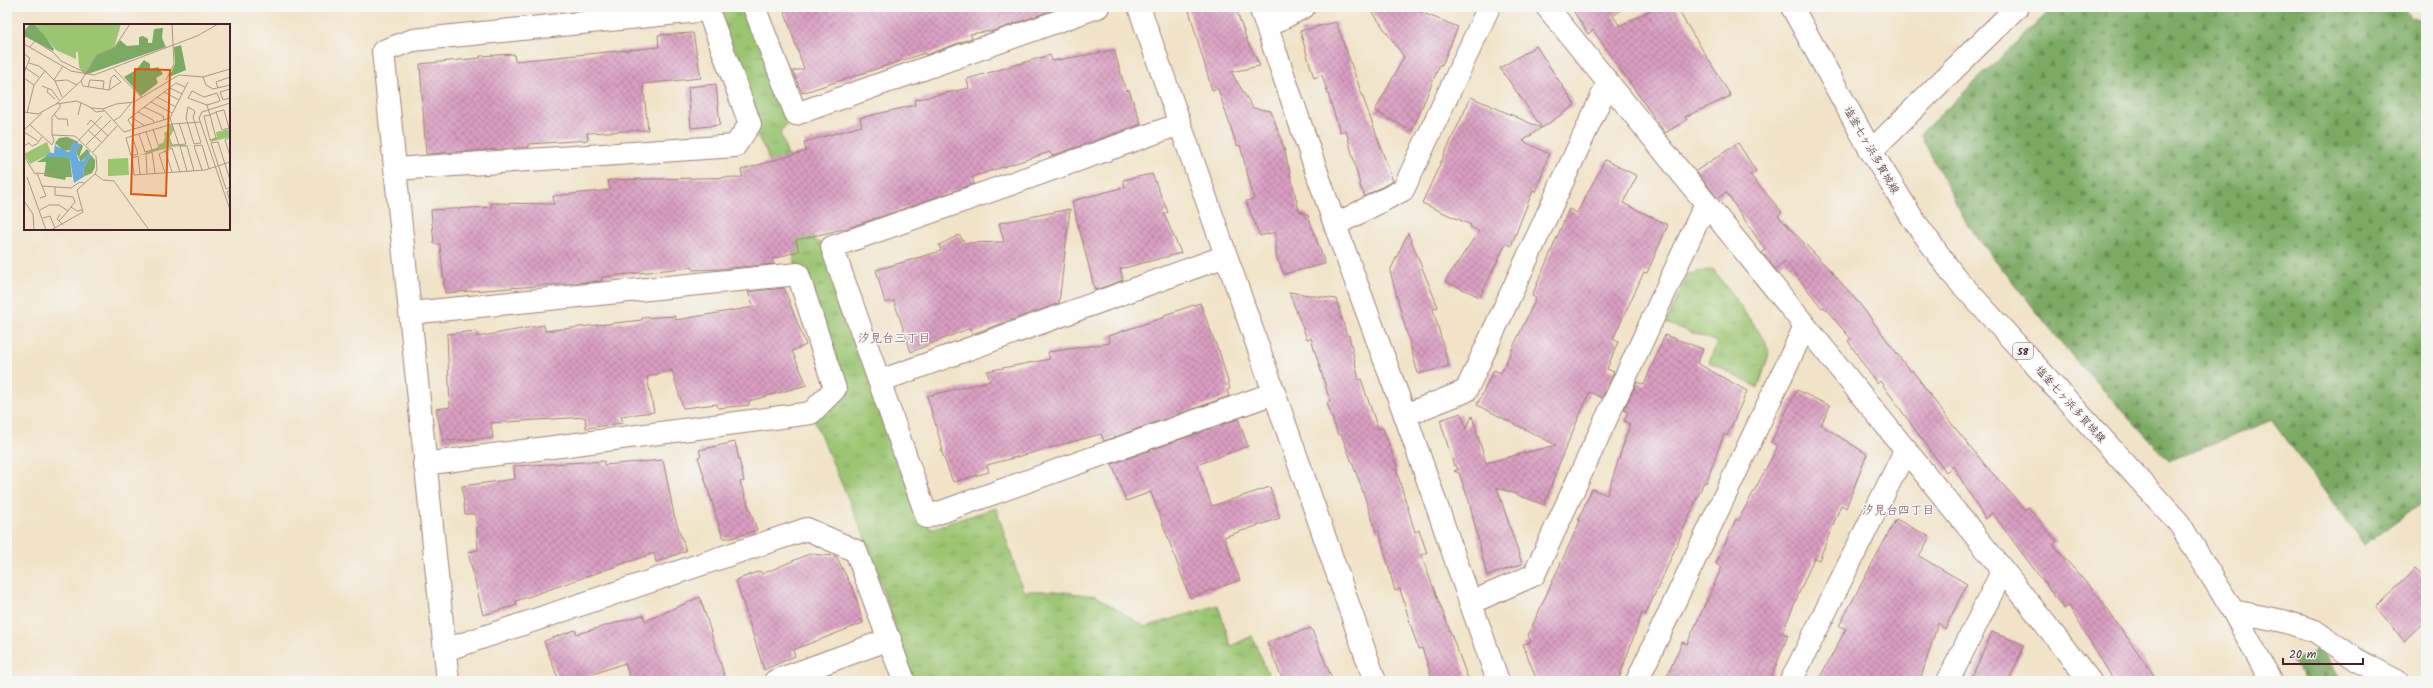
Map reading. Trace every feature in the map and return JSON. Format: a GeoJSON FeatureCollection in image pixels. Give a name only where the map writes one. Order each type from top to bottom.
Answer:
{"type":"FeatureCollection","features":[{"type":"Feature","properties":{"kind":"street"},"geometry":{"type":"LineString","coordinates":[[754,7],[796,114],[1098,7]]}},
{"type":"Feature","properties":{"kind":"street"},"geometry":{"type":"LineString","coordinates":[[1139,7],[1375,681]]}},
{"type":"Feature","properties":{"kind":"street"},"geometry":{"type":"LineString","coordinates":[[1304,7],[1263,17],[1335,225],[1405,414],[1498,681]]}},
{"type":"Feature","properties":{"kind":"street"},"geometry":{"type":"LineString","coordinates":[[1335,225],[1403,190],[1489,7]]}},
{"type":"Feature","properties":{"kind":"street"},"geometry":{"type":"LineString","coordinates":[[1547,7],[1906,449],[2090,681]]}},
{"type":"Feature","properties":{"kind":"street","name":"塩釜七ヶ浜多賀城線"},"geometry":{"type":"LineString","coordinates":[[1792,7],[1871,151],[1912,219],[1955,276],[2179,523],[2233,611],[2271,681]]}},
{"type":"Feature","properties":{"kind":"street"},"geometry":{"type":"LineString","coordinates":[[1871,151],[2017,7]]}},
{"type":"Feature","properties":{"kind":"street"},"geometry":{"type":"LineString","coordinates":[[395,169],[735,146],[750,124],[708,10],[413,40],[383,51],[424,464],[448,681]]}},
{"type":"Feature","properties":{"kind":"street"},"geometry":{"type":"LineString","coordinates":[[1405,414],[1466,391],[1608,83]]}},
{"type":"Feature","properties":{"kind":"street"},"geometry":{"type":"LineString","coordinates":[[1180,124],[832,247],[927,517],[1274,393]]}},
{"type":"Feature","properties":{"kind":"street"},"geometry":{"type":"LineString","coordinates":[[1470,603],[1534,575],[1706,203]]}},
{"type":"Feature","properties":{"kind":"street"},"geometry":{"type":"LineString","coordinates":[[880,381],[1226,256]]}},
{"type":"Feature","properties":{"kind":"street"},"geometry":{"type":"LineString","coordinates":[[410,313],[798,274],[835,389],[811,412],[424,464]]}},
{"type":"Feature","properties":{"kind":"street"},"geometry":{"type":"LineString","coordinates":[[1637,681],[1805,326]]}},
{"type":"Feature","properties":{"kind":"street"},"geometry":{"type":"LineString","coordinates":[[1791,681],[1906,449]]}},
{"type":"Feature","properties":{"kind":"street"},"geometry":{"type":"LineString","coordinates":[[445,650],[807,529],[856,551],[890,639],[904,681]]}},
{"type":"Feature","properties":{"kind":"street"},"geometry":{"type":"LineString","coordinates":[[1948,681],[2003,570]]}},
{"type":"Feature","properties":{"kind":"street"},"geometry":{"type":"LineString","coordinates":[[2233,611],[2283,621],[2315,631],[2358,660],[2397,681]]}},
{"type":"Feature","properties":{"kind":"street"},"geometry":{"type":"LineString","coordinates":[[775,681],[890,639]]}},
{"type":"Feature","properties":{"kind":"green space"},"geometry":{"type":"Polygon","coordinates":[[[713,7],[754,7],[796,114],[780,132],[815,241],[832,247],[930,529],[996,508],[1023,591],[1055,591],[1096,596],[1145,627],[1218,605],[1231,646],[1252,636],[1271,681],[914,681],[863,533],[811,413],[835,389],[798,274],[766,151],[750,124],[713,7]]]}},
{"type":"Feature","properties":{"kind":"green space"},"geometry":{"type":"Polygon","coordinates":[[[2054,7],[2404,7],[2411,17],[2426,23],[2426,499],[2364,545],[2272,420],[2169,461],[2072,356],[1968,226],[1920,134],[2054,7]]]}},
{"type":"Feature","properties":{"kind":"green space"},"geometry":{"type":"Polygon","coordinates":[[[1713,269],[1765,340],[1769,354],[1758,388],[1709,362],[1717,342],[1666,323],[1688,274],[1713,269]]]}},
{"type":"Feature","properties":{"kind":"green space"},"geometry":{"type":"Polygon","coordinates":[[[2320,648],[2342,681],[2305,681],[2292,661],[2320,648]]]}},
{"type":"Feature","properties":{"kind":"building"},"geometry":{"type":"Polygon","coordinates":[[[783,7],[1061,7],[997,30],[970,34],[972,38],[926,55],[925,53],[802,93],[793,71],[804,69],[783,7]]]}},
{"type":"Feature","properties":{"kind":"building"},"geometry":{"type":"Polygon","coordinates":[[[1188,7],[1235,7],[1248,43],[1260,66],[1231,72],[1253,108],[1271,111],[1284,148],[1299,211],[1308,215],[1325,264],[1284,274],[1276,256],[1276,232],[1260,236],[1246,201],[1254,199],[1240,145],[1237,146],[1218,89],[1212,90],[1188,7]]]}},
{"type":"Feature","properties":{"kind":"building"},"geometry":{"type":"Polygon","coordinates":[[[1369,7],[1408,7],[1458,27],[1442,65],[1440,64],[1412,131],[1375,111],[1404,57],[1369,7]]]}},
{"type":"Feature","properties":{"kind":"building"},"geometry":{"type":"Polygon","coordinates":[[[1571,7],[1625,7],[1613,16],[1620,26],[1656,7],[1676,7],[1731,96],[1685,117],[1687,120],[1665,133],[1593,30],[1588,34],[1571,7]]]}},
{"type":"Feature","properties":{"kind":"building"},"geometry":{"type":"Polygon","coordinates":[[[1336,22],[1393,181],[1365,196],[1361,189],[1346,130],[1340,132],[1322,75],[1314,78],[1300,31],[1336,22]]]}},
{"type":"Feature","properties":{"kind":"building"},"geometry":{"type":"Polygon","coordinates":[[[693,33],[701,78],[643,84],[648,130],[587,133],[588,140],[529,144],[529,147],[426,154],[420,64],[480,58],[480,56],[514,54],[515,61],[659,47],[658,35],[693,33]]]}},
{"type":"Feature","properties":{"kind":"building"},"geometry":{"type":"Polygon","coordinates":[[[1536,46],[1575,105],[1542,128],[1500,68],[1536,46]]]}},
{"type":"Feature","properties":{"kind":"building"},"geometry":{"type":"Polygon","coordinates":[[[1114,50],[1126,91],[1129,90],[1141,124],[1052,156],[1050,152],[972,177],[974,184],[848,228],[796,240],[799,251],[772,259],[774,264],[693,270],[692,267],[602,277],[602,281],[445,293],[440,244],[434,244],[431,210],[492,207],[491,203],[554,204],[553,196],[610,190],[608,180],[743,177],[741,170],[806,151],[804,142],[862,126],[860,118],[915,105],[914,100],[969,88],[967,79],[1050,55],[1052,61],[1114,50]]]}},
{"type":"Feature","properties":{"kind":"building"},"geometry":{"type":"Polygon","coordinates":[[[716,84],[720,125],[691,128],[688,87],[716,84]]]}},
{"type":"Feature","properties":{"kind":"building"},"geometry":{"type":"Polygon","coordinates":[[[1471,97],[1541,128],[1523,141],[1549,154],[1536,192],[1533,190],[1511,246],[1506,243],[1480,297],[1445,281],[1479,231],[1470,227],[1471,225],[1422,203],[1471,97]]]}},
{"type":"Feature","properties":{"kind":"building"},"geometry":{"type":"Polygon","coordinates":[[[1738,143],[1756,171],[1750,175],[1782,212],[1778,216],[1831,271],[1863,308],[1910,371],[1912,370],[1947,418],[1986,466],[2025,509],[2028,507],[2057,542],[2053,545],[2097,595],[2158,681],[2114,681],[2069,606],[2064,609],[1992,513],[1985,519],[1953,466],[1946,472],[1880,381],[1877,384],[1848,341],[1851,339],[1824,307],[1822,308],[1785,261],[1775,269],[1762,253],[1765,250],[1726,192],[1718,198],[1696,171],[1738,143]]]}},
{"type":"Feature","properties":{"kind":"building"},"geometry":{"type":"Polygon","coordinates":[[[1605,160],[1637,176],[1623,203],[1668,225],[1647,273],[1644,272],[1613,339],[1618,342],[1607,369],[1614,372],[1602,398],[1590,392],[1562,456],[1544,505],[1497,487],[1522,564],[1487,576],[1469,501],[1459,473],[1454,471],[1458,470],[1456,465],[1454,466],[1440,420],[1461,413],[1466,429],[1472,416],[1486,463],[1556,445],[1477,405],[1494,370],[1501,373],[1536,298],[1532,296],[1569,209],[1577,213],[1605,160]]]}},
{"type":"Feature","properties":{"kind":"building"},"geometry":{"type":"Polygon","coordinates":[[[1152,174],[1168,212],[1164,214],[1181,253],[1120,269],[1123,280],[1095,290],[1072,201],[1125,187],[1123,180],[1152,174]]]}},
{"type":"Feature","properties":{"kind":"building"},"geometry":{"type":"Polygon","coordinates":[[[1070,209],[1059,303],[972,334],[970,328],[911,352],[894,301],[885,303],[876,270],[941,251],[939,245],[959,235],[965,243],[1004,242],[999,223],[1070,209]]]}},
{"type":"Feature","properties":{"kind":"building"},"geometry":{"type":"Polygon","coordinates":[[[1408,233],[1438,307],[1433,309],[1449,366],[1418,374],[1390,271],[1408,233]]]}},
{"type":"Feature","properties":{"kind":"building"},"geometry":{"type":"Polygon","coordinates":[[[784,288],[806,345],[792,351],[807,385],[749,401],[749,405],[718,408],[717,404],[683,408],[672,370],[647,377],[654,412],[621,416],[623,423],[586,428],[585,417],[491,423],[493,438],[443,441],[436,409],[450,407],[447,334],[476,331],[477,337],[544,325],[545,331],[642,320],[642,318],[675,316],[676,320],[754,307],[748,292],[784,288]]]}},
{"type":"Feature","properties":{"kind":"building"},"geometry":{"type":"Polygon","coordinates":[[[1289,292],[1336,299],[1347,336],[1349,335],[1359,380],[1361,379],[1378,429],[1383,428],[1398,469],[1396,469],[1415,532],[1419,530],[1427,553],[1421,555],[1469,681],[1433,681],[1422,648],[1418,649],[1400,589],[1395,591],[1379,531],[1376,531],[1360,483],[1341,434],[1338,435],[1327,403],[1330,401],[1311,338],[1307,339],[1289,292]]]}},
{"type":"Feature","properties":{"kind":"building"},"geometry":{"type":"Polygon","coordinates":[[[1200,303],[1219,350],[1230,389],[1227,390],[1229,396],[1104,441],[1101,434],[987,465],[989,472],[953,482],[941,450],[943,450],[927,396],[990,381],[987,371],[1050,359],[1048,352],[1110,343],[1108,336],[1165,317],[1164,315],[1200,303]]]}},
{"type":"Feature","properties":{"kind":"building"},"geometry":{"type":"Polygon","coordinates":[[[1665,335],[1703,349],[1697,363],[1747,391],[1727,436],[1724,434],[1706,483],[1704,482],[1645,615],[1642,613],[1618,681],[1537,681],[1523,644],[1531,642],[1528,635],[1580,521],[1578,520],[1592,489],[1607,495],[1630,424],[1624,421],[1628,412],[1624,410],[1637,382],[1644,385],[1665,335]]]}},
{"type":"Feature","properties":{"kind":"building"},"geometry":{"type":"Polygon","coordinates":[[[1797,390],[1830,406],[1821,425],[1867,454],[1846,508],[1841,505],[1819,560],[1814,558],[1782,633],[1788,635],[1770,681],[1665,681],[1682,642],[1687,644],[1722,567],[1716,564],[1736,519],[1738,521],[1778,446],[1771,442],[1797,390]]]}},
{"type":"Feature","properties":{"kind":"building"},"geometry":{"type":"Polygon","coordinates":[[[1238,419],[1248,446],[1197,465],[1212,506],[1270,487],[1280,518],[1224,537],[1240,580],[1190,598],[1151,492],[1126,501],[1112,464],[1238,419]]]}},
{"type":"Feature","properties":{"kind":"building"},"geometry":{"type":"Polygon","coordinates":[[[735,442],[744,481],[740,482],[757,530],[732,538],[723,538],[698,457],[701,456],[699,450],[735,442]]]}},
{"type":"Feature","properties":{"kind":"building"},"geometry":{"type":"Polygon","coordinates":[[[663,460],[674,515],[686,551],[656,562],[654,553],[516,601],[517,605],[483,615],[468,552],[478,550],[476,514],[465,514],[462,486],[515,479],[514,466],[604,461],[604,465],[663,460]]]}},
{"type":"Feature","properties":{"kind":"building"},"geometry":{"type":"Polygon","coordinates":[[[1896,519],[1930,537],[1919,556],[1967,584],[1945,629],[1938,623],[1920,681],[1818,681],[1846,629],[1839,626],[1896,519]]]}},
{"type":"Feature","properties":{"kind":"building"},"geometry":{"type":"Polygon","coordinates":[[[809,554],[836,556],[854,591],[863,623],[793,650],[795,656],[764,670],[736,580],[760,571],[762,574],[809,554]]]}},
{"type":"Feature","properties":{"kind":"building"},"geometry":{"type":"Polygon","coordinates":[[[2415,569],[2426,579],[2426,620],[2404,641],[2376,607],[2415,569]]]}},
{"type":"Feature","properties":{"kind":"building"},"geometry":{"type":"Polygon","coordinates":[[[700,597],[726,681],[631,681],[625,663],[573,681],[559,681],[544,641],[575,630],[577,634],[643,615],[645,621],[700,597]]]}},
{"type":"Feature","properties":{"kind":"building"},"geometry":{"type":"Polygon","coordinates":[[[1311,628],[1333,681],[1283,681],[1267,642],[1311,628]]]}},
{"type":"Feature","properties":{"kind":"building"},"geometry":{"type":"Polygon","coordinates":[[[1992,632],[2024,645],[2009,681],[1970,681],[1992,632]]]}},
{"type":"Feature","properties":{"kind":"district","name":"汐見台三丁目"},"geometry":{"type":"Point","coordinates":[894,338]}},
{"type":"Feature","properties":{"kind":"district","name":"汐見台四丁目"},"geometry":{"type":"Point","coordinates":[1898,510]}}]}
